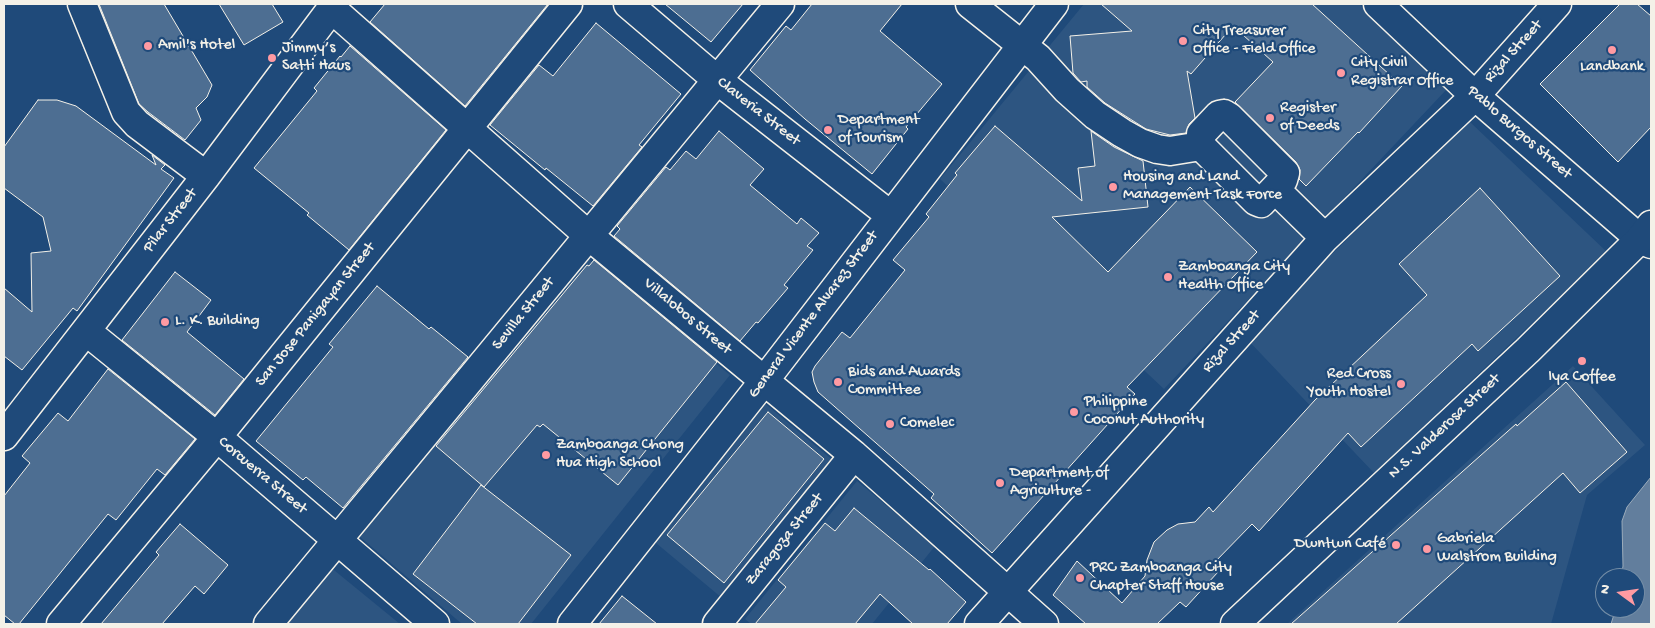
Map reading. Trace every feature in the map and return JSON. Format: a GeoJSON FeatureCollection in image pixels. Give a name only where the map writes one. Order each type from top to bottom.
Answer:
{"type":"FeatureCollection","features":[{"type":"Feature","properties":{"kind":"street"},"geometry":{"type":"LineString","coordinates":[[82,4],[126,112],[137,124],[206,176]]}},
{"type":"Feature","properties":{"kind":"street","name":"San Jose Panigayan Street"},"geometry":{"type":"LineString","coordinates":[[61,624],[217,437],[568,4]]}},
{"type":"Feature","properties":{"kind":"street","name":"Claveria Street"},"geometry":{"type":"LineString","coordinates":[[628,4],[716,79],[890,215]]}},
{"type":"Feature","properties":{"kind":"street","name":"Sevilla Street"},"geometry":{"type":"LineString","coordinates":[[268,624],[716,79],[780,4]]}},
{"type":"Feature","properties":{"kind":"street"},"geometry":{"type":"LineString","coordinates":[[970,4],[1038,58],[1067,90],[1095,115],[1140,143],[1170,151],[1201,146]]}},
{"type":"Feature","properties":{"kind":"street","name":"General Vicente Alvarez Street"},"geometry":{"type":"LineString","coordinates":[[572,624],[764,381],[1054,4]]}},
{"type":"Feature","properties":{"kind":"street","name":"Pablo Burgos Street"},"geometry":{"type":"LineString","coordinates":[[1378,4],[1475,96],[1648,236]]}},
{"type":"Feature","properties":{"kind":"street","name":"Rizal Street"},"geometry":{"type":"LineString","coordinates":[[979,624],[1326,238],[1475,96],[1557,4]]}},
{"type":"Feature","properties":{"kind":"street","name":"Pilar Street"},"geometry":{"type":"LineString","coordinates":[[4,436],[206,176],[334,6]]}},
{"type":"Feature","properties":{"kind":"street","name":"Villalobos Street"},"geometry":{"type":"LineString","coordinates":[[334,6],[588,235],[854,455],[1044,624]]}},
{"type":"Feature","properties":{"kind":"street"},"geometry":{"type":"LineString","coordinates":[[1224,114],[1229,117],[1285,173],[1284,180],[1275,189],[1261,203],[1256,201],[1201,146],[1201,134],[1219,115],[1224,114]]}},
{"type":"Feature","properties":{"kind":"street"},"geometry":{"type":"LineString","coordinates":[[1275,189],[1326,238]]}},
{"type":"Feature","properties":{"kind":"street","name":"N.S. Valderosa Street"},"geometry":{"type":"LineString","coordinates":[[1235,624],[1648,236]]}},
{"type":"Feature","properties":{"kind":"street","name":"Corcuerra Street"},"geometry":{"type":"LineString","coordinates":[[86,331],[217,437],[435,624]]}},
{"type":"Feature","properties":{"kind":"street","name":"Zaragoza Street"},"geometry":{"type":"LineString","coordinates":[[717,624],[854,455]]}},
{"type":"Feature","properties":{"kind":"shaded area"},"geometry":{"type":"Polygon","coordinates":[[[1084,4],[1359,4],[1447,89],[1164,389],[940,179],[1084,4]]]}},
{"type":"Feature","properties":{"kind":"shaded area"},"geometry":{"type":"Polygon","coordinates":[[[1470,122],[1607,252],[1374,473],[1245,337],[1470,122]]]}},
{"type":"Feature","properties":{"kind":"shaded area","name":"Zamboanga Chong Hua High School"},"geometry":{"type":"Polygon","coordinates":[[[587,258],[730,375],[531,624],[462,624],[359,536],[587,258]]]}},
{"type":"Feature","properties":{"kind":"shaded area"},"geometry":{"type":"Polygon","coordinates":[[[1573,366],[1645,445],[1587,495],[1551,624],[1287,624],[1573,366]]]}},
{"type":"Feature","properties":{"kind":"shaded area","name":"Zamboanga Chong Hua High School"},"geometry":{"type":"Polygon","coordinates":[[[762,401],[835,462],[722,598],[650,538],[762,401]]]}},
{"type":"Feature","properties":{"kind":"shaded area"},"geometry":{"type":"Polygon","coordinates":[[[1651,477],[1651,624],[1611,624],[1613,618],[1645,618],[1645,568],[1623,568],[1622,521],[1627,507],[1651,477]]]}},
{"type":"Feature","properties":{"kind":"shaded area"},"geometry":{"type":"Polygon","coordinates":[[[857,481],[935,546],[872,624],[751,624],[745,619],[857,481]]]}},
{"type":"Feature","properties":{"kind":"shaded area"},"geometry":{"type":"Polygon","coordinates":[[[329,566],[400,624],[278,624],[329,566]]]}},
{"type":"Feature","properties":{"kind":"building","name":"Amil's Hotel"},"geometry":{"type":"Polygon","coordinates":[[[99,4],[164,4],[212,85],[207,97],[196,108],[201,120],[185,140],[139,104],[99,4]]]}},
{"type":"Feature","properties":{"kind":"building"},"geometry":{"type":"Polygon","coordinates":[[[219,4],[272,4],[283,22],[244,45],[219,4]]]}},
{"type":"Feature","properties":{"kind":"building"},"geometry":{"type":"Polygon","coordinates":[[[385,4],[548,4],[465,106],[370,22],[385,4]]]}},
{"type":"Feature","properties":{"kind":"building"},"geometry":{"type":"Polygon","coordinates":[[[665,4],[743,4],[711,42],[665,4]]]}},
{"type":"Feature","properties":{"kind":"building"},"geometry":{"type":"Polygon","coordinates":[[[812,4],[902,4],[880,31],[942,84],[906,127],[908,129],[872,174],[805,119],[750,70],[786,26],[791,30],[812,4]]]}},
{"type":"Feature","properties":{"kind":"building"},"geometry":{"type":"Polygon","coordinates":[[[1101,4],[1312,4],[1402,86],[1359,133],[1306,186],[1299,179],[1300,170],[1296,162],[1235,102],[1273,62],[1233,26],[1191,74],[1187,71],[1195,118],[1189,124],[1186,133],[1170,135],[1146,129],[1105,103],[1087,87],[1087,81],[1081,82],[1073,73],[1070,36],[1132,31],[1101,4]]]}},
{"type":"Feature","properties":{"kind":"building","name":"Landbank"},"geometry":{"type":"Polygon","coordinates":[[[1620,4],[1637,4],[1651,16],[1651,127],[1618,162],[1540,84],[1620,4]]]}},
{"type":"Feature","properties":{"kind":"building"},"geometry":{"type":"Polygon","coordinates":[[[596,23],[681,94],[639,145],[642,147],[593,206],[490,125],[539,65],[553,76],[596,23]]]}},
{"type":"Feature","properties":{"kind":"building"},"geometry":{"type":"Polygon","coordinates":[[[350,46],[446,130],[349,250],[307,215],[309,213],[254,168],[317,91],[314,88],[350,46]]]}},
{"type":"Feature","properties":{"kind":"building"},"geometry":{"type":"Polygon","coordinates":[[[38,100],[57,100],[76,106],[156,165],[152,155],[165,165],[161,169],[174,178],[77,311],[73,308],[22,370],[4,356],[4,288],[32,312],[31,253],[51,251],[43,217],[4,188],[4,147],[38,100]]]}},
{"type":"Feature","properties":{"kind":"building"},"geometry":{"type":"Polygon","coordinates":[[[995,126],[1082,201],[1078,168],[1095,166],[1091,131],[1114,147],[1143,161],[1148,207],[1052,217],[1108,272],[1190,187],[1257,252],[1127,387],[1135,394],[992,553],[931,498],[934,494],[818,392],[812,372],[842,332],[850,338],[905,270],[893,260],[929,217],[926,214],[957,175],[955,173],[995,126]]]}},
{"type":"Feature","properties":{"kind":"building"},"geometry":{"type":"Polygon","coordinates":[[[719,131],[764,169],[750,185],[797,224],[801,218],[819,233],[807,246],[813,250],[784,285],[788,288],[740,341],[614,236],[620,229],[617,226],[666,167],[670,170],[686,151],[696,159],[719,131]]]}},
{"type":"Feature","properties":{"kind":"building"},"geometry":{"type":"Polygon","coordinates":[[[1480,188],[1560,276],[1478,351],[1472,344],[1361,447],[1348,433],[1259,531],[1252,524],[1211,566],[1218,572],[1186,607],[1180,602],[1157,624],[1086,624],[1053,595],[1077,561],[1122,603],[1145,576],[1147,560],[1154,542],[1167,530],[1178,524],[1195,522],[1209,507],[1213,512],[1315,400],[1427,295],[1399,264],[1480,188]]]}},
{"type":"Feature","properties":{"kind":"building"},"geometry":{"type":"Polygon","coordinates":[[[594,260],[717,362],[618,485],[543,424],[540,427],[537,425],[484,487],[436,446],[587,265],[589,266],[594,260]]]}},
{"type":"Feature","properties":{"kind":"building"},"geometry":{"type":"Polygon","coordinates":[[[175,272],[211,300],[187,332],[244,379],[215,415],[122,340],[175,272]]]}},
{"type":"Feature","properties":{"kind":"building"},"geometry":{"type":"Polygon","coordinates":[[[377,286],[429,329],[431,327],[468,357],[343,508],[306,477],[303,480],[256,441],[333,347],[329,344],[377,286]]]}},
{"type":"Feature","properties":{"kind":"building"},"geometry":{"type":"Polygon","coordinates":[[[108,369],[195,439],[165,475],[157,469],[116,520],[108,514],[19,624],[15,624],[4,615],[4,496],[30,463],[22,456],[58,413],[68,421],[108,369]]]}},
{"type":"Feature","properties":{"kind":"building","name":"Gabriela Walstrom Building"},"geometry":{"type":"Polygon","coordinates":[[[1566,382],[1627,452],[1580,493],[1563,473],[1396,624],[1291,624],[1516,424],[1517,426],[1566,382]]]}},
{"type":"Feature","properties":{"kind":"building","name":"Zamboanga Chong Hua High School"},"geometry":{"type":"Polygon","coordinates":[[[768,412],[824,459],[724,583],[667,535],[768,412]]]}},
{"type":"Feature","properties":{"kind":"building"},"geometry":{"type":"Polygon","coordinates":[[[481,485],[571,555],[518,624],[477,624],[413,574],[481,485]]]}},
{"type":"Feature","properties":{"kind":"building"},"geometry":{"type":"Polygon","coordinates":[[[854,508],[930,569],[966,602],[947,624],[913,624],[880,594],[855,624],[755,624],[786,587],[778,580],[825,523],[835,531],[854,508]]]}},
{"type":"Feature","properties":{"kind":"building"},"geometry":{"type":"Polygon","coordinates":[[[180,524],[228,565],[204,594],[195,586],[162,624],[101,624],[159,555],[156,552],[180,524]]]}},
{"type":"Feature","properties":{"kind":"building"},"geometry":{"type":"Polygon","coordinates":[[[622,596],[657,624],[599,624],[622,596]]]}},
{"type":"Feature","properties":{"kind":"place","name":"City Treasurer Office - Field Office"},"geometry":{"type":"Point","coordinates":[1183,41]}},
{"type":"Feature","properties":{"kind":"place","name":"Amil's Hotel"},"geometry":{"type":"Point","coordinates":[148,46]}},
{"type":"Feature","properties":{"kind":"place","name":"Landbank"},"geometry":{"type":"Point","coordinates":[1612,50]}},
{"type":"Feature","properties":{"kind":"place","name":"Jimmy’s Satti Haus"},"geometry":{"type":"Point","coordinates":[272,58]}},
{"type":"Feature","properties":{"kind":"place","name":"City Civil Registrar Office"},"geometry":{"type":"Point","coordinates":[1341,73]}},
{"type":"Feature","properties":{"kind":"place","name":"Register of Deeds"},"geometry":{"type":"Point","coordinates":[1270,118]}},
{"type":"Feature","properties":{"kind":"place","name":"Department of Tourism"},"geometry":{"type":"Point","coordinates":[828,130]}},
{"type":"Feature","properties":{"kind":"place","name":"Housing and Land Management Task Force"},"geometry":{"type":"Point","coordinates":[1113,187]}},
{"type":"Feature","properties":{"kind":"place","name":"Zamboanga City Health Office"},"geometry":{"type":"Point","coordinates":[1168,277]}},
{"type":"Feature","properties":{"kind":"place","name":"L. K. Building"},"geometry":{"type":"Point","coordinates":[165,322]}},
{"type":"Feature","properties":{"kind":"place","name":"Iya Coffee"},"geometry":{"type":"Point","coordinates":[1582,361]}},
{"type":"Feature","properties":{"kind":"place","name":"Bids and Awards Committee"},"geometry":{"type":"Point","coordinates":[838,382]}},
{"type":"Feature","properties":{"kind":"place","name":"Red Cross Youth Hostel"},"geometry":{"type":"Point","coordinates":[1401,384]}},
{"type":"Feature","properties":{"kind":"place","name":"Philippine Coconut Authority"},"geometry":{"type":"Point","coordinates":[1074,412]}},
{"type":"Feature","properties":{"kind":"place","name":"Comelec"},"geometry":{"type":"Point","coordinates":[890,424]}},
{"type":"Feature","properties":{"kind":"place","name":"Zamboanga Chong Hua High School"},"geometry":{"type":"Point","coordinates":[546,455]}},
{"type":"Feature","properties":{"kind":"place","name":"Department of Agriculture -"},"geometry":{"type":"Point","coordinates":[1000,483]}},
{"type":"Feature","properties":{"kind":"place","name":"Dwntwn Café"},"geometry":{"type":"Point","coordinates":[1396,545]}},
{"type":"Feature","properties":{"kind":"place","name":"Gabriela Walstrom Building"},"geometry":{"type":"Point","coordinates":[1427,549]}},
{"type":"Feature","properties":{"kind":"place","name":"PRC Zamboanga City Chapter Staff House"},"geometry":{"type":"Point","coordinates":[1080,578]}}]}
